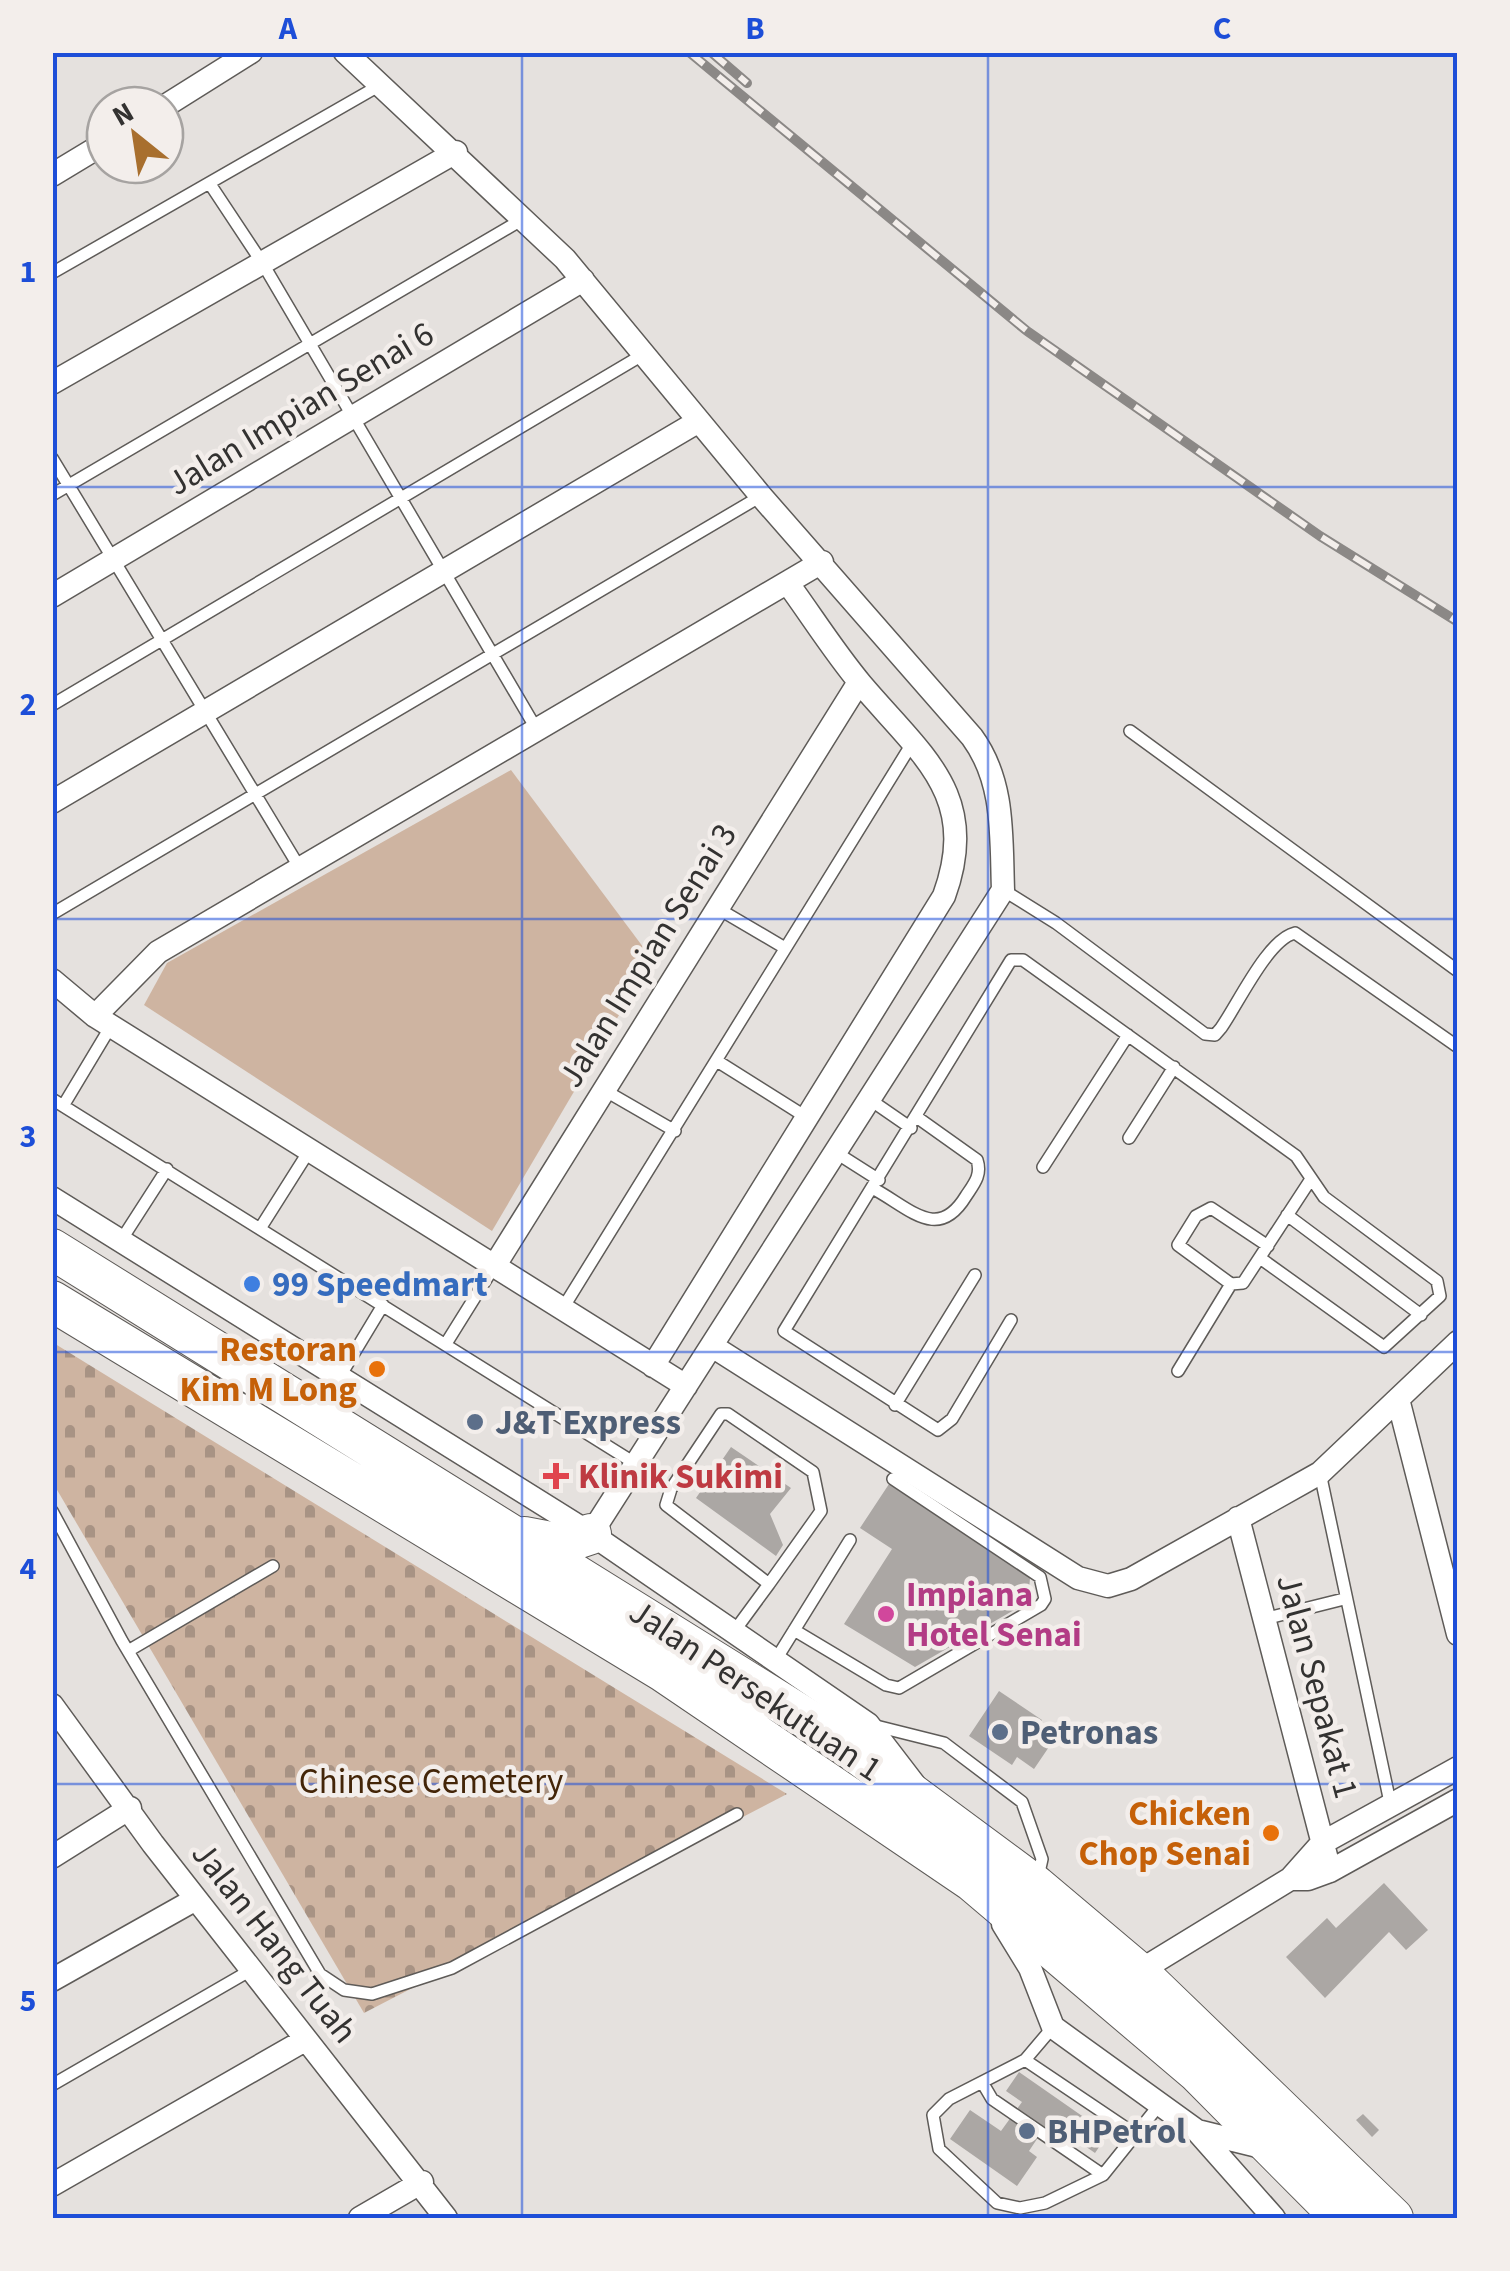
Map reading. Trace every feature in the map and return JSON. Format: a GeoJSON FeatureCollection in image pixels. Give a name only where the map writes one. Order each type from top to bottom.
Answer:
{"type":"FeatureCollection","features":[{"type":"Feature","properties":{"kind":"highway","name":"Jalan Persekutuan 1"},"geometry":{"type":"LineString","coordinates":[[52,1249],[506,1533],[685,1639],[828,1732],[1036,1886],[1138,1972],[1393,2218]]}},
{"type":"Feature","properties":{"kind":"highway","name":"Jalan Persekutuan 1"},"geometry":{"type":"LineString","coordinates":[[52,1301],[664,1672],[972,1881],[1197,2072],[1342,2218]]}},
{"type":"Feature","properties":{"kind":"highway"},"geometry":{"type":"LineString","coordinates":[[506,1533],[560,1544],[592,1534]]}},
{"type":"Feature","properties":{"kind":"street"},"geometry":{"type":"LineString","coordinates":[[185,93],[251,52]]}},
{"type":"Feature","properties":{"kind":"street"},"geometry":{"type":"LineString","coordinates":[[344,52],[456,152],[583,280],[760,496],[972,737],[989,763],[1000,808],[1002,890],[592,1534]]}},
{"type":"Feature","properties":{"kind":"street"},"geometry":{"type":"LineString","coordinates":[[52,383],[456,152]]}},
{"type":"Feature","properties":{"kind":"street"},"geometry":{"type":"LineString","coordinates":[[52,175],[85,155]]}},
{"type":"Feature","properties":{"kind":"street","name":"Jalan Impian Senai 6"},"geometry":{"type":"LineString","coordinates":[[52,596],[583,280]]}},
{"type":"Feature","properties":{"kind":"street"},"geometry":{"type":"LineString","coordinates":[[52,802],[699,420]]}},
{"type":"Feature","properties":{"kind":"street"},"geometry":{"type":"LineString","coordinates":[[103,1021],[158,952],[789,585],[822,562]]}},
{"type":"Feature","properties":{"kind":"street"},"geometry":{"type":"LineString","coordinates":[[653,1366],[944,896],[954,869],[957,837],[949,792],[913,742],[859,682],[789,585]]}},
{"type":"Feature","properties":{"kind":"street","name":"Jalan Impian Senai 3"},"geometry":{"type":"LineString","coordinates":[[495,1266],[859,682]]}},
{"type":"Feature","properties":{"kind":"street"},"geometry":{"type":"LineString","coordinates":[[52,980],[103,1021],[686,1386]]}},
{"type":"Feature","properties":{"kind":"street"},"geometry":{"type":"LineString","coordinates":[[52,1198],[592,1534],[868,1724],[893,1752],[928,1808]]}},
{"type":"Feature","properties":{"kind":"street"},"geometry":{"type":"LineString","coordinates":[[712,1346],[984,1527],[1078,1578],[1108,1586],[1130,1579],[1320,1474],[1458,1342]]}},
{"type":"Feature","properties":{"kind":"street"},"geometry":{"type":"LineString","coordinates":[[1398,1398],[1449,1563],[1458,1634]]}},
{"type":"Feature","properties":{"kind":"street","name":"Jalan Sepakat 1"},"geometry":{"type":"LineString","coordinates":[[1238,1518],[1330,1870]]}},
{"type":"Feature","properties":{"kind":"street","name":"Jalan Hang Tuah"},"geometry":{"type":"LineString","coordinates":[[52,1706],[196,1899],[422,2182],[446,2218]]}},
{"type":"Feature","properties":{"kind":"street"},"geometry":{"type":"LineString","coordinates":[[1138,1972],[1290,1879],[1322,1843],[1458,1768]]}},
{"type":"Feature","properties":{"kind":"street"},"geometry":{"type":"LineString","coordinates":[[1290,1879],[1308,1879],[1330,1870],[1458,1800]]}},
{"type":"Feature","properties":{"kind":"street"},"geometry":{"type":"LineString","coordinates":[[52,1857],[130,1808]]}},
{"type":"Feature","properties":{"kind":"street"},"geometry":{"type":"LineString","coordinates":[[972,1881],[1015,1940],[1054,2028],[1197,2131],[1274,2218]]}},
{"type":"Feature","properties":{"kind":"street"},"geometry":{"type":"LineString","coordinates":[[52,1980],[196,1899]]}},
{"type":"Feature","properties":{"kind":"street"},"geometry":{"type":"LineString","coordinates":[[52,2186],[306,2040]]}},
{"type":"Feature","properties":{"kind":"street"},"geometry":{"type":"LineString","coordinates":[[1197,2131],[1272,2150]]}},
{"type":"Feature","properties":{"kind":"street"},"geometry":{"type":"LineString","coordinates":[[360,2218],[422,2182]]}},
{"type":"Feature","properties":{"kind":"lane"},"geometry":{"type":"LineString","coordinates":[[52,273],[382,84]]}},
{"type":"Feature","properties":{"kind":"lane"},"geometry":{"type":"LineString","coordinates":[[210,184],[263,264],[537,730]]}},
{"type":"Feature","properties":{"kind":"lane"},"geometry":{"type":"LineString","coordinates":[[52,495],[523,219]]}},
{"type":"Feature","properties":{"kind":"lane"},"geometry":{"type":"LineString","coordinates":[[52,705],[644,354]]}},
{"type":"Feature","properties":{"kind":"lane"},"geometry":{"type":"LineString","coordinates":[[52,458],[302,870]]}},
{"type":"Feature","properties":{"kind":"lane"},"geometry":{"type":"LineString","coordinates":[[52,914],[760,496]]}},
{"type":"Feature","properties":{"kind":"lane"},"geometry":{"type":"LineString","coordinates":[[1130,731],[1458,971]]}},
{"type":"Feature","properties":{"kind":"lane"},"geometry":{"type":"LineString","coordinates":[[564,1308],[913,742]]}},
{"type":"Feature","properties":{"kind":"lane"},"geometry":{"type":"LineString","coordinates":[[1002,890],[1056,923],[1205,1034],[1214,1035],[1221,1028],[1268,955],[1284,936],[1296,933],[1458,1047]]}},
{"type":"Feature","properties":{"kind":"lane"},"geometry":{"type":"LineString","coordinates":[[717,908],[785,948]]}},
{"type":"Feature","properties":{"kind":"lane"},"geometry":{"type":"LineString","coordinates":[[1012,1320],[944,1428],[932,1431],[784,1331],[1012,960],[1024,960],[1296,1156],[1324,1197],[1437,1281],[1440,1296],[1384,1347],[1260,1258]]}},
{"type":"Feature","properties":{"kind":"lane"},"geometry":{"type":"LineString","coordinates":[[103,1021],[58,1102],[448,1342],[636,1464]]}},
{"type":"Feature","properties":{"kind":"lane"},"geometry":{"type":"LineString","coordinates":[[1043,1166],[1128,1035]]}},
{"type":"Feature","properties":{"kind":"lane"},"geometry":{"type":"LineString","coordinates":[[717,1061],[806,1117]]}},
{"type":"Feature","properties":{"kind":"lane"},"geometry":{"type":"LineString","coordinates":[[1129,1138],[1174,1067]]}},
{"type":"Feature","properties":{"kind":"lane"},"geometry":{"type":"LineString","coordinates":[[604,1090],[675,1131]]}},
{"type":"Feature","properties":{"kind":"lane"},"geometry":{"type":"LineString","coordinates":[[835,1152],[928,1218],[944,1221],[954,1216],[980,1171],[977,1160],[869,1099]]}},
{"type":"Feature","properties":{"kind":"lane"},"geometry":{"type":"LineString","coordinates":[[261,1228],[310,1149]]}},
{"type":"Feature","properties":{"kind":"lane"},"geometry":{"type":"LineString","coordinates":[[120,1242],[167,1168]]}},
{"type":"Feature","properties":{"kind":"lane"},"geometry":{"type":"LineString","coordinates":[[1268,1246],[1211,1208],[1196,1216],[1178,1245],[1231,1284],[1243,1284],[1268,1246],[1310,1178]]}},
{"type":"Feature","properties":{"kind":"lane"},"geometry":{"type":"LineString","coordinates":[[1287,1215],[1421,1315]]}},
{"type":"Feature","properties":{"kind":"lane"},"geometry":{"type":"LineString","coordinates":[[448,1342],[495,1266]]}},
{"type":"Feature","properties":{"kind":"lane"},"geometry":{"type":"LineString","coordinates":[[895,1405],[976,1275]]}},
{"type":"Feature","properties":{"kind":"lane"},"geometry":{"type":"LineString","coordinates":[[1178,1371],[1231,1284]]}},
{"type":"Feature","properties":{"kind":"lane"},"geometry":{"type":"LineString","coordinates":[[339,1378],[383,1305]]}},
{"type":"Feature","properties":{"kind":"lane"},"geometry":{"type":"LineString","coordinates":[[733,1633],[769,1584],[821,1512],[813,1472],[728,1414],[721,1414],[670,1489],[666,1505],[769,1584]]}},
{"type":"Feature","properties":{"kind":"lane"},"geometry":{"type":"LineString","coordinates":[[1320,1474],[1391,1807]]}},
{"type":"Feature","properties":{"kind":"lane"},"geometry":{"type":"LineString","coordinates":[[794,1630],[886,1685],[899,1688],[1028,1613],[1044,1598],[1040,1576],[984,1527],[893,1479]]}},
{"type":"Feature","properties":{"kind":"lane"},"geometry":{"type":"LineString","coordinates":[[52,1512],[128,1652],[320,1974],[344,1990],[372,1994],[452,1968],[737,1814]]}},
{"type":"Feature","properties":{"kind":"lane"},"geometry":{"type":"LineString","coordinates":[[775,1662],[850,1540]]}},
{"type":"Feature","properties":{"kind":"lane"},"geometry":{"type":"LineString","coordinates":[[128,1652],[274,1566]]}},
{"type":"Feature","properties":{"kind":"lane"},"geometry":{"type":"LineString","coordinates":[[1264,1619],[1344,1599]]}},
{"type":"Feature","properties":{"kind":"lane"},"geometry":{"type":"LineString","coordinates":[[868,1724],[944,1743],[1022,1802],[1042,1859],[1036,1886]]}},
{"type":"Feature","properties":{"kind":"lane"},"geometry":{"type":"LineString","coordinates":[[52,2085],[252,1970]]}},
{"type":"Feature","properties":{"kind":"lane"},"geometry":{"type":"LineString","coordinates":[[1054,2028],[1025,2060],[938,2108],[933,2134],[939,2149],[997,2203],[1020,2208],[1039,2206],[1103,2175],[1160,2104]]}},
{"type":"Feature","properties":{"kind":"lane"},"geometry":{"type":"LineString","coordinates":[[1025,2060],[1135,2134]]}},
{"type":"Feature","properties":{"kind":"lane"},"geometry":{"type":"LineString","coordinates":[[982,2082],[992,2100],[1103,2175]]}},
{"type":"Feature","properties":{"kind":"green space"},"geometry":{"type":"Polygon","coordinates":[[[511,770],[652,959],[492,1231],[144,1005],[167,963],[511,770]]]}},
{"type":"Feature","properties":{"kind":"green space","name":"Chinese Cemetery"},"geometry":{"type":"Polygon","coordinates":[[[52,1342],[787,1794],[364,2013],[53,1483],[52,1342]]]}},
{"type":"Feature","properties":{"kind":"building"},"geometry":{"type":"Polygon","coordinates":[[[731,1447],[791,1488],[770,1514],[783,1545],[776,1556],[696,1498],[731,1447]]]}},
{"type":"Feature","properties":{"kind":"building"},"geometry":{"type":"Polygon","coordinates":[[[889,1484],[1030,1578],[1028,1602],[915,1667],[844,1624],[892,1549],[860,1528],[889,1484]]]}},
{"type":"Feature","properties":{"kind":"building"},"geometry":{"type":"Polygon","coordinates":[[[999,1691],[1042,1720],[1036,1729],[1053,1741],[1034,1769],[1017,1757],[1012,1765],[969,1736],[999,1691]]]}},
{"type":"Feature","properties":{"kind":"building"},"geometry":{"type":"Polygon","coordinates":[[[1384,1883],[1428,1930],[1406,1950],[1389,1932],[1325,1998],[1286,1957],[1327,1918],[1336,1928],[1384,1883]]]}},
{"type":"Feature","properties":{"kind":"building"},"geometry":{"type":"Polygon","coordinates":[[[1019,2072],[1108,2134],[1095,2153],[1049,2121],[1029,2151],[1037,2157],[1017,2186],[950,2139],[970,2110],[1001,2131],[1022,2102],[1006,2091],[1019,2072]]]}},
{"type":"Feature","properties":{"kind":"building"},"geometry":{"type":"Polygon","coordinates":[[[1363,2114],[1379,2130],[1372,2137],[1356,2120],[1363,2114]]]}},
{"type":"Feature","properties":{"kind":"railway"},"geometry":{"type":"LineString","coordinates":[[689,52],[1027,331],[1320,536],[1458,622]]}},
{"type":"Feature","properties":{"kind":"railway"},"geometry":{"type":"LineString","coordinates":[[711,52],[747,83]]}},
{"type":"Feature","properties":{"kind":"place","name":"99 Speedmart"},"geometry":{"type":"Point","coordinates":[252,1284]}},
{"type":"Feature","properties":{"kind":"place","name":"Restoran Kim M Long"},"geometry":{"type":"Point","coordinates":[377,1369]}},
{"type":"Feature","properties":{"kind":"place","name":"J&T Express"},"geometry":{"type":"Point","coordinates":[475,1422]}},
{"type":"Feature","properties":{"kind":"place","name":"Klinik Sukimi"},"geometry":{"type":"Point","coordinates":[556,1476]}},
{"type":"Feature","properties":{"kind":"place","name":"Impiana Hotel Senai"},"geometry":{"type":"Point","coordinates":[886,1614]}},
{"type":"Feature","properties":{"kind":"place","name":"Petronas"},"geometry":{"type":"Point","coordinates":[1000,1732]}},
{"type":"Feature","properties":{"kind":"place","name":"Chicken Chop Senai"},"geometry":{"type":"Point","coordinates":[1271,1833]}},
{"type":"Feature","properties":{"kind":"place","name":"BHPetrol"},"geometry":{"type":"Point","coordinates":[1027,2131]}}]}
